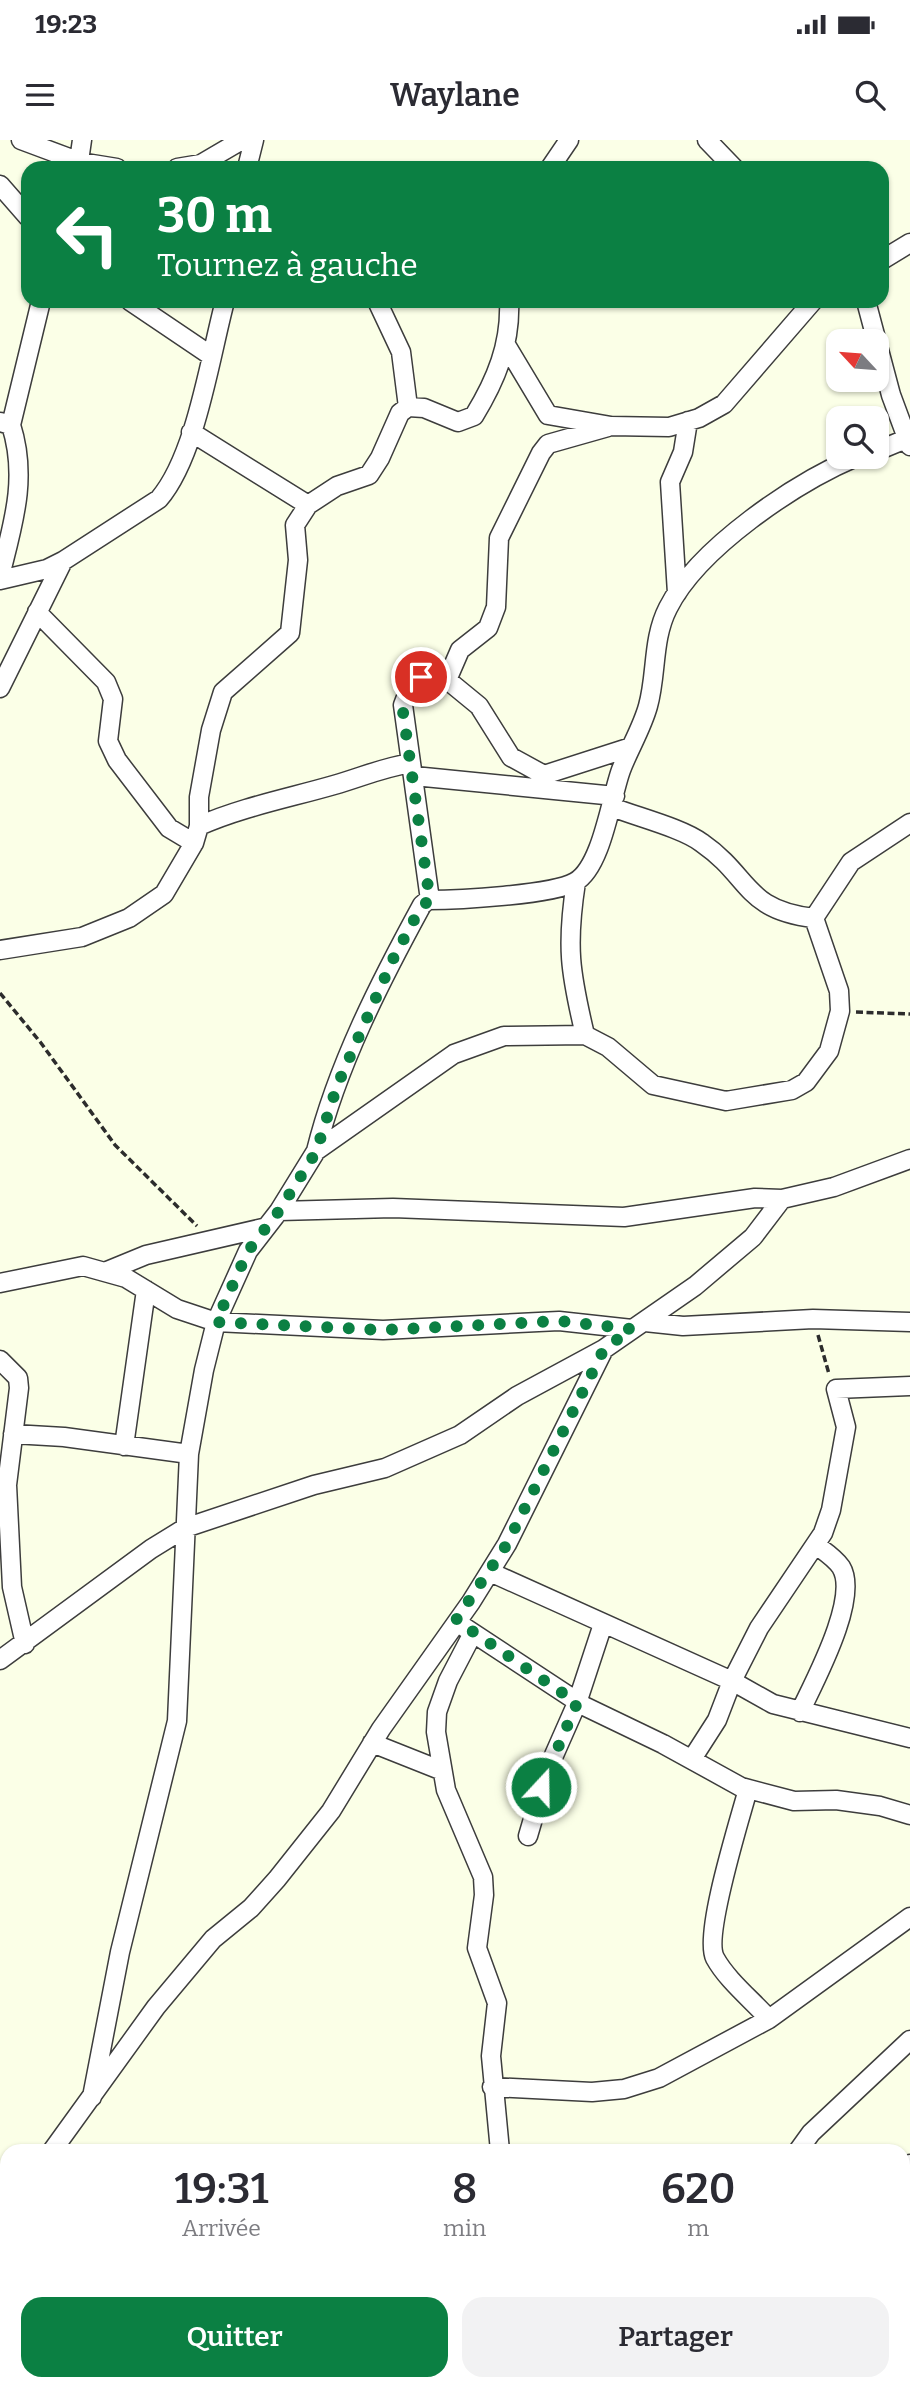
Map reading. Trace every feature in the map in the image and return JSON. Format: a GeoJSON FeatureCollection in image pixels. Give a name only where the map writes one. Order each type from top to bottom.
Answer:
{"type":"FeatureCollection","features":[{"type":"Feature","properties":{"kind":"street"},"geometry":{"type":"LineString","coordinates":[[21,140],[70,161]]}},
{"type":"Feature","properties":{"kind":"street"},"geometry":{"type":"LineString","coordinates":[[79,161],[82,140]]}},
{"type":"Feature","properties":{"kind":"street"},"geometry":{"type":"LineString","coordinates":[[206,161],[242,140]]}},
{"type":"Feature","properties":{"kind":"street"},"geometry":{"type":"LineString","coordinates":[[249,161],[254,140]]}},
{"type":"Feature","properties":{"kind":"street"},"geometry":{"type":"LineString","coordinates":[[555,161],[569,140]]}},
{"type":"Feature","properties":{"kind":"street"},"geometry":{"type":"LineString","coordinates":[[707,140],[727,161]]}},
{"type":"Feature","properties":{"kind":"street"},"geometry":{"type":"LineString","coordinates":[[0,185],[21,209]]}},
{"type":"Feature","properties":{"kind":"street"},"geometry":{"type":"LineString","coordinates":[[889,256],[910,243]]}},
{"type":"Feature","properties":{"kind":"street"},"geometry":{"type":"LineString","coordinates":[[39,308],[5,424],[20,477],[18,502],[0,578],[47,569],[159,499],[181,465],[223,308]]}},
{"type":"Feature","properties":{"kind":"street"},"geometry":{"type":"LineString","coordinates":[[140,308],[210,355]]}},
{"type":"Feature","properties":{"kind":"street"},"geometry":{"type":"LineString","coordinates":[[380,308],[401,352],[408,407]]}},
{"type":"Feature","properties":{"kind":"street"},"geometry":{"type":"LineString","coordinates":[[0,950],[82,937],[129,918],[164,894],[197,834],[211,730],[223,692],[290,633],[298,559],[295,525],[308,505],[337,486],[369,475],[380,458],[400,413],[408,407],[424,408],[458,422],[474,416],[490,388],[506,345],[509,308]]}},
{"type":"Feature","properties":{"kind":"street"},"geometry":{"type":"LineString","coordinates":[[506,345],[548,415],[611,426],[669,427],[724,404],[807,308]]}},
{"type":"Feature","properties":{"kind":"street"},"geometry":{"type":"LineString","coordinates":[[868,308],[891,395],[908,442],[889,448]]}},
{"type":"Feature","properties":{"kind":"street"},"geometry":{"type":"LineString","coordinates":[[677,593],[670,482],[683,452],[688,421]]}},
{"type":"Feature","properties":{"kind":"street"},"geometry":{"type":"LineString","coordinates":[[447,680],[460,650],[488,628],[496,607],[499,538],[541,453],[548,444],[611,426]]}},
{"type":"Feature","properties":{"kind":"street"},"geometry":{"type":"LineString","coordinates":[[191,432],[308,505]]}},
{"type":"Feature","properties":{"kind":"street"},"geometry":{"type":"LineString","coordinates":[[585,1035],[569,964],[568,930],[576,882],[603,837],[631,747],[648,706],[656,642],[667,610],[677,593],[730,536],[829,469]]}},
{"type":"Feature","properties":{"kind":"street"},"geometry":{"type":"LineString","coordinates":[[0,688],[63,561]]}},
{"type":"Feature","properties":{"kind":"street"},"geometry":{"type":"LineString","coordinates":[[37,612],[106,682],[113,699],[108,741],[117,760],[169,828],[197,834],[222,816],[337,784],[379,768],[413,770],[613,801],[700,842],[758,901],[785,915],[814,918]]}},
{"type":"Feature","properties":{"kind":"street"},"geometry":{"type":"LineString","coordinates":[[430,901],[402,705],[408,688],[421,677],[440,674],[466,692],[479,706],[511,757],[544,775],[631,747]]}},
{"type":"Feature","properties":{"kind":"street"},"geometry":{"type":"LineString","coordinates":[[814,918],[851,862],[910,823]]}},
{"type":"Feature","properties":{"kind":"street"},"geometry":{"type":"LineString","coordinates":[[92,2097],[120,1952],[177,1721],[189,1454],[204,1370],[216,1322],[248,1251],[263,1228],[279,1211],[316,1152],[324,1117],[364,1022],[422,905],[430,901],[515,894],[576,882]]}},
{"type":"Feature","properties":{"kind":"street"},"geometry":{"type":"LineString","coordinates":[[316,1152],[454,1054],[504,1036],[585,1035],[608,1047],[653,1085],[726,1101],[792,1090],[806,1082],[830,1051],[840,1011],[839,991],[814,918]]}},
{"type":"Feature","properties":{"kind":"street"},"geometry":{"type":"LineString","coordinates":[[279,1211],[393,1208],[624,1217],[708,1207],[755,1198],[782,1199],[844,1184],[907,1157]]}},
{"type":"Feature","properties":{"kind":"street"},"geometry":{"type":"LineString","coordinates":[[0,1660],[151,1549],[185,1528],[314,1485],[385,1468],[460,1435],[517,1396],[604,1349],[695,1286],[753,1237],[782,1199]]}},
{"type":"Feature","properties":{"kind":"street"},"geometry":{"type":"LineString","coordinates":[[107,1271],[146,1255],[209,1238],[263,1228]]}},
{"type":"Feature","properties":{"kind":"street"},"geometry":{"type":"LineString","coordinates":[[0,1283],[83,1266],[107,1271],[177,1309],[216,1322],[383,1330],[559,1321],[638,1326],[710,1326],[814,1319],[910,1322]]}},
{"type":"Feature","properties":{"kind":"street"},"geometry":{"type":"LineString","coordinates":[[124,1446],[146,1290]]}},
{"type":"Feature","properties":{"kind":"street"},"geometry":{"type":"LineString","coordinates":[[57,2144],[156,2007],[213,1939],[251,1908],[331,1811],[372,1743],[490,1572],[535,1492],[604,1349]]}},
{"type":"Feature","properties":{"kind":"street"},"geometry":{"type":"LineString","coordinates":[[0,1360],[18,1378],[8,1446],[4,1514],[6,1574],[25,1644]]}},
{"type":"Feature","properties":{"kind":"street"},"geometry":{"type":"LineString","coordinates":[[692,1759],[717,1720],[732,1681],[780,1594],[816,1545],[831,1510],[846,1427],[836,1389],[910,1386]]}},
{"type":"Feature","properties":{"kind":"street"},"geometry":{"type":"LineString","coordinates":[[8,1446],[64,1437],[189,1454]]}},
{"type":"Feature","properties":{"kind":"street"},"geometry":{"type":"LineString","coordinates":[[800,1712],[836,1631],[844,1599],[845,1583],[840,1565],[816,1545]]}},
{"type":"Feature","properties":{"kind":"street"},"geometry":{"type":"LineString","coordinates":[[490,1572],[732,1681],[773,1704],[910,1738]]}},
{"type":"Feature","properties":{"kind":"street"},"geometry":{"type":"LineString","coordinates":[[456,1620],[577,1703],[692,1759],[718,1777],[748,1789],[794,1801],[836,1800],[880,1806],[910,1815]]}},
{"type":"Feature","properties":{"kind":"street"},"geometry":{"type":"LineString","coordinates":[[528,1836],[547,1772],[577,1703],[603,1624]]}},
{"type":"Feature","properties":{"kind":"street"},"geometry":{"type":"LineString","coordinates":[[473,1633],[448,1681],[437,1713],[440,1770],[482,1877],[484,1895],[477,1948],[497,2003],[491,2056],[498,2144]]}},
{"type":"Feature","properties":{"kind":"street"},"geometry":{"type":"LineString","coordinates":[[372,1743],[440,1770]]}},
{"type":"Feature","properties":{"kind":"street"},"geometry":{"type":"LineString","coordinates":[[748,1789],[722,1886],[713,1952],[721,1966],[769,2019]]}},
{"type":"Feature","properties":{"kind":"street"},"geometry":{"type":"LineString","coordinates":[[492,2087],[592,2092],[624,2089],[659,2078],[769,2019],[910,1917]]}},
{"type":"Feature","properties":{"kind":"street"},"geometry":{"type":"LineString","coordinates":[[803,2144],[811,2133],[910,2040]]}},
{"type":"Feature","properties":{"kind":"path"},"geometry":{"type":"LineString","coordinates":[[0,993],[41,1043],[115,1144],[209,1238]]}},
{"type":"Feature","properties":{"kind":"path"},"geometry":{"type":"LineString","coordinates":[[840,1011],[910,1014]]}},
{"type":"Feature","properties":{"kind":"path"},"geometry":{"type":"LineString","coordinates":[[814,1319],[836,1389]]}},
{"type":"Feature","properties":{"kind":"route"},"geometry":{"type":"LineString","coordinates":[[421,677],[408,688],[402,705],[418,795],[430,901],[422,905],[364,1022],[324,1117],[316,1152],[290,1188],[279,1211],[263,1228],[248,1251],[216,1322],[383,1330],[559,1321],[632,1329],[604,1349],[507,1544],[471,1602],[456,1620],[577,1703],[541,1787]]}}]}
